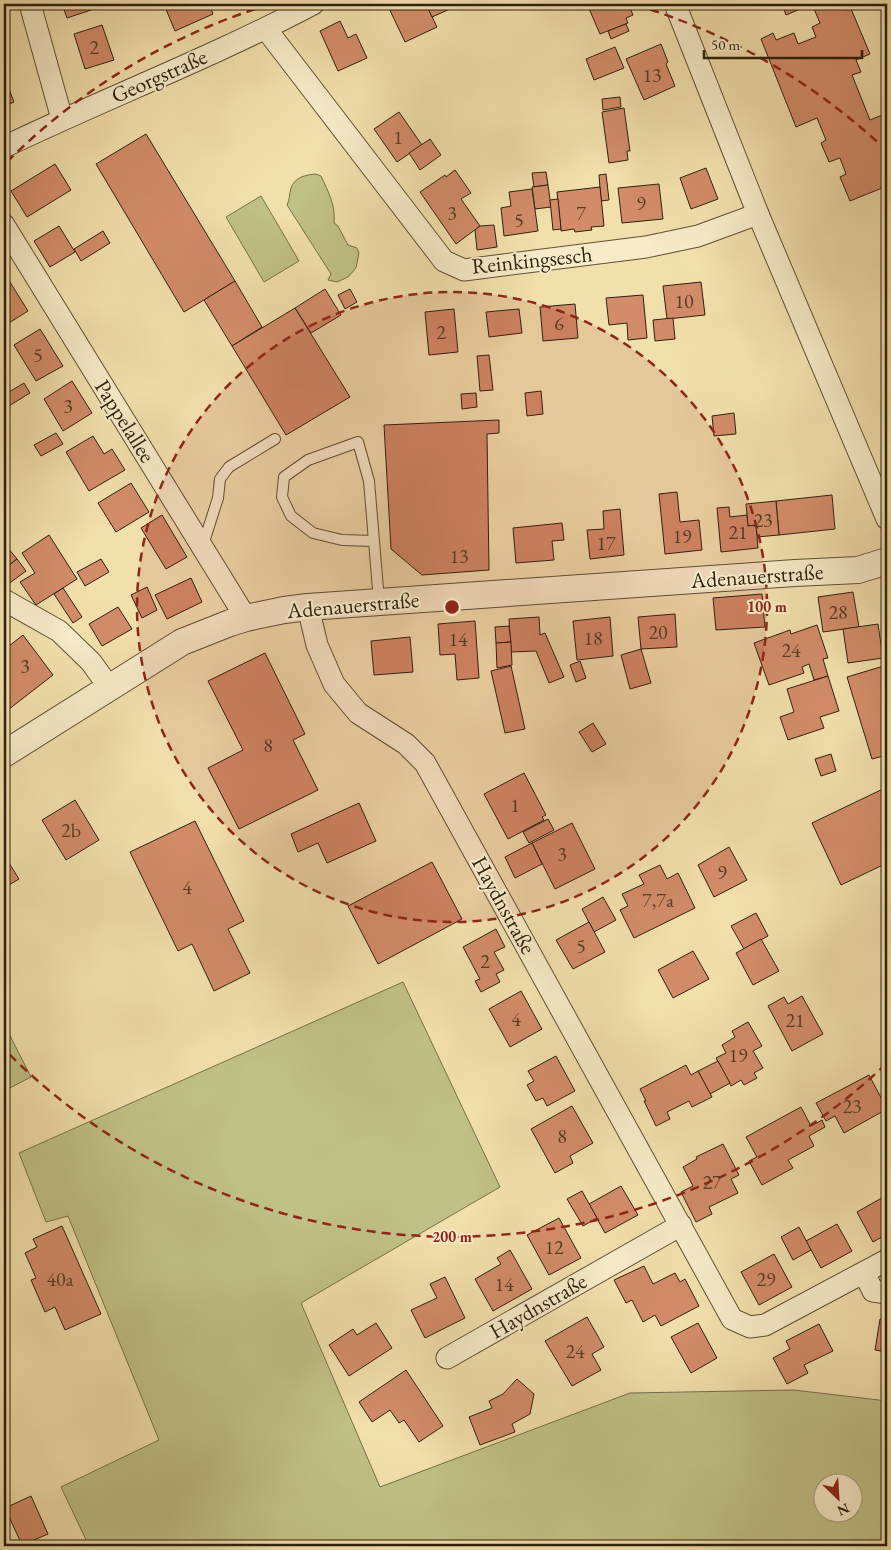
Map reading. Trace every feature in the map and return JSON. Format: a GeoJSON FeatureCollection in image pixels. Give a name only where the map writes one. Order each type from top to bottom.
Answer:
{"type":"FeatureCollection","features":[{"type":"Feature","properties":{"kind":"street"},"geometry":{"type":"LineString","coordinates":[[30,4],[62,119]]}},
{"type":"Feature","properties":{"kind":"street","name":"Georgstraße"},"geometry":{"type":"LineString","coordinates":[[4,147],[62,119],[266,29],[313,4]]}},
{"type":"Feature","properties":{"kind":"street"},"geometry":{"type":"LineString","coordinates":[[675,4],[758,214],[887,519]]}},
{"type":"Feature","properties":{"kind":"street","name":"Reinkingsesch"},"geometry":{"type":"LineString","coordinates":[[266,29],[444,260],[464,270],[646,247],[698,236],[758,214]]}},
{"type":"Feature","properties":{"kind":"street","name":"Pappelallee"},"geometry":{"type":"LineString","coordinates":[[4,225],[246,618]]}},
{"type":"Feature","properties":{"kind":"street","name":"Adenauerstraße"},"geometry":{"type":"LineString","coordinates":[[4,754],[182,642],[246,618],[308,607],[858,570],[887,561]]}},
{"type":"Feature","properties":{"kind":"street"},"geometry":{"type":"LineString","coordinates":[[4,600],[59,631],[90,662],[109,687]]}},
{"type":"Feature","properties":{"kind":"street","name":"Haydnstraße"},"geometry":{"type":"LineString","coordinates":[[308,607],[317,645],[334,684],[358,713],[406,744],[425,763],[732,1319],[750,1327],[765,1325],[887,1260]]}},
{"type":"Feature","properties":{"kind":"street","name":"Haydnstraße"},"geometry":{"type":"LineString","coordinates":[[447,1358],[681,1225]]}},
{"type":"Feature","properties":{"kind":"street"},"geometry":{"type":"LineString","coordinates":[[864,1273],[873,1291],[887,1293]]}},
{"type":"Feature","properties":{"kind":"lane"},"geometry":{"type":"LineString","coordinates":[[202,546],[218,498],[220,479],[229,467],[276,439]]}},
{"type":"Feature","properties":{"kind":"lane"},"geometry":{"type":"LineString","coordinates":[[374,542],[342,540],[314,533],[291,516],[282,497],[284,477],[308,460],[358,442],[369,481],[379,602]]}},
{"type":"Feature","properties":{"kind":"green space"},"geometry":{"type":"Polygon","coordinates":[[[316,174],[321,176],[331,199],[334,223],[338,226],[348,245],[357,248],[359,253],[356,268],[348,277],[337,282],[328,280],[331,274],[287,205],[291,188],[295,181],[304,176],[316,174]]]}},
{"type":"Feature","properties":{"kind":"green space"},"geometry":{"type":"Polygon","coordinates":[[[261,196],[299,261],[264,282],[226,217],[261,196]]]}},
{"type":"Feature","properties":{"kind":"green space"},"geometry":{"type":"Polygon","coordinates":[[[403,982],[500,1187],[301,1303],[380,1487],[630,1393],[794,1390],[887,1401],[887,1546],[89,1546],[61,1487],[159,1440],[68,1216],[46,1222],[19,1153],[403,982]]]}},
{"type":"Feature","properties":{"kind":"green space"},"geometry":{"type":"Polygon","coordinates":[[[4,1024],[31,1077],[4,1091],[4,1024]]]}},
{"type":"Feature","properties":{"kind":"building"},"geometry":{"type":"Polygon","coordinates":[[[62,4],[96,4],[97,8],[67,18],[62,4]]]}},
{"type":"Feature","properties":{"kind":"building"},"geometry":{"type":"Polygon","coordinates":[[[173,4],[209,4],[213,14],[175,31],[165,7],[173,4]]]}},
{"type":"Feature","properties":{"kind":"building"},"geometry":{"type":"Polygon","coordinates":[[[387,4],[426,4],[437,27],[405,42],[387,4]]]}},
{"type":"Feature","properties":{"kind":"building"},"geometry":{"type":"Polygon","coordinates":[[[426,4],[459,4],[459,5],[432,17],[426,4]]]}},
{"type":"Feature","properties":{"kind":"building"},"geometry":{"type":"Polygon","coordinates":[[[587,4],[639,4],[640,7],[631,10],[633,15],[626,18],[628,23],[600,34],[587,4]]]}},
{"type":"Feature","properties":{"kind":"building"},"geometry":{"type":"Polygon","coordinates":[[[782,4],[812,4],[786,15],[782,4]]]}},
{"type":"Feature","properties":{"kind":"building"},"geometry":{"type":"Polygon","coordinates":[[[812,4],[849,4],[870,54],[856,60],[861,72],[852,75],[870,120],[887,113],[887,186],[850,201],[840,177],[846,174],[840,158],[829,162],[821,143],[826,140],[817,118],[796,127],[761,39],[773,33],[776,40],[794,33],[798,44],[816,37],[812,27],[820,23],[812,4]]]}},
{"type":"Feature","properties":{"kind":"building"},"geometry":{"type":"Polygon","coordinates":[[[340,21],[348,38],[356,34],[367,58],[338,71],[320,31],[340,21]]]}},
{"type":"Feature","properties":{"kind":"building"},"geometry":{"type":"Polygon","coordinates":[[[626,24],[629,31],[611,39],[608,31],[626,24]]]}},
{"type":"Feature","properties":{"kind":"building"},"geometry":{"type":"Polygon","coordinates":[[[102,25],[114,60],[85,69],[74,34],[102,25]]]}},
{"type":"Feature","properties":{"kind":"building"},"geometry":{"type":"Polygon","coordinates":[[[661,44],[668,62],[666,64],[675,86],[644,100],[626,59],[661,44]]]}},
{"type":"Feature","properties":{"kind":"building"},"geometry":{"type":"Polygon","coordinates":[[[615,47],[624,68],[594,80],[586,59],[615,47]]]}},
{"type":"Feature","properties":{"kind":"building"},"geometry":{"type":"Polygon","coordinates":[[[4,76],[14,102],[4,106],[4,76]]]}},
{"type":"Feature","properties":{"kind":"building"},"geometry":{"type":"Polygon","coordinates":[[[620,97],[621,107],[603,110],[602,99],[620,97]]]}},
{"type":"Feature","properties":{"kind":"building"},"geometry":{"type":"Polygon","coordinates":[[[624,108],[630,151],[627,151],[628,160],[609,163],[602,112],[624,108]]]}},
{"type":"Feature","properties":{"kind":"building"},"geometry":{"type":"Polygon","coordinates":[[[399,112],[422,145],[397,162],[374,129],[399,112]]]}},
{"type":"Feature","properties":{"kind":"building"},"geometry":{"type":"Polygon","coordinates":[[[146,134],[235,281],[184,312],[96,164],[146,134]]]}},
{"type":"Feature","properties":{"kind":"building"},"geometry":{"type":"Polygon","coordinates":[[[430,139],[441,155],[420,170],[409,153],[430,139]]]}},
{"type":"Feature","properties":{"kind":"building"},"geometry":{"type":"Polygon","coordinates":[[[55,164],[71,190],[27,217],[11,191],[55,164]]]}},
{"type":"Feature","properties":{"kind":"building"},"geometry":{"type":"Polygon","coordinates":[[[706,168],[718,199],[691,209],[680,178],[706,168]]]}},
{"type":"Feature","properties":{"kind":"building"},"geometry":{"type":"Polygon","coordinates":[[[455,170],[471,193],[461,199],[480,226],[456,244],[420,192],[455,170]]]}},
{"type":"Feature","properties":{"kind":"building"},"geometry":{"type":"Polygon","coordinates":[[[546,172],[548,185],[534,187],[532,173],[546,172]]]}},
{"type":"Feature","properties":{"kind":"building"},"geometry":{"type":"Polygon","coordinates":[[[606,174],[609,200],[601,201],[599,175],[606,174]]]}},
{"type":"Feature","properties":{"kind":"building"},"geometry":{"type":"Polygon","coordinates":[[[659,184],[663,219],[622,223],[618,188],[659,184]]]}},
{"type":"Feature","properties":{"kind":"building"},"geometry":{"type":"Polygon","coordinates":[[[548,185],[551,207],[535,209],[532,187],[548,185]]]}},
{"type":"Feature","properties":{"kind":"building"},"geometry":{"type":"Polygon","coordinates":[[[600,187],[604,226],[591,227],[592,230],[575,232],[574,229],[561,231],[557,192],[600,187]]]}},
{"type":"Feature","properties":{"kind":"building"},"geometry":{"type":"Polygon","coordinates":[[[532,189],[538,231],[504,236],[501,208],[511,206],[509,192],[532,189]]]}},
{"type":"Feature","properties":{"kind":"building"},"geometry":{"type":"Polygon","coordinates":[[[558,199],[561,229],[553,230],[550,200],[558,199]]]}},
{"type":"Feature","properties":{"kind":"building"},"geometry":{"type":"Polygon","coordinates":[[[494,225],[497,247],[477,250],[475,230],[480,226],[494,225]]]}},
{"type":"Feature","properties":{"kind":"building"},"geometry":{"type":"Polygon","coordinates":[[[59,226],[75,252],[50,267],[34,241],[59,226]]]}},
{"type":"Feature","properties":{"kind":"building"},"geometry":{"type":"Polygon","coordinates":[[[103,231],[110,243],[81,261],[74,249],[103,231]]]}},
{"type":"Feature","properties":{"kind":"building"},"geometry":{"type":"Polygon","coordinates":[[[8,279],[28,311],[4,326],[4,282],[8,279]]]}},
{"type":"Feature","properties":{"kind":"building"},"geometry":{"type":"Polygon","coordinates":[[[235,281],[262,327],[232,346],[204,300],[235,281]]]}},
{"type":"Feature","properties":{"kind":"building"},"geometry":{"type":"Polygon","coordinates":[[[701,282],[705,315],[667,319],[663,286],[701,282]]]}},
{"type":"Feature","properties":{"kind":"building"},"geometry":{"type":"Polygon","coordinates":[[[325,289],[341,315],[311,333],[295,308],[325,289]]]}},
{"type":"Feature","properties":{"kind":"building"},"geometry":{"type":"Polygon","coordinates":[[[350,289],[357,302],[345,309],[338,295],[350,289]]]}},
{"type":"Feature","properties":{"kind":"building"},"geometry":{"type":"Polygon","coordinates":[[[643,295],[647,338],[628,340],[627,323],[609,325],[606,298],[643,295]]]}},
{"type":"Feature","properties":{"kind":"building"},"geometry":{"type":"Polygon","coordinates":[[[575,304],[578,338],[543,341],[540,307],[575,304]]]}},
{"type":"Feature","properties":{"kind":"building"},"geometry":{"type":"Polygon","coordinates":[[[295,308],[350,397],[286,435],[232,346],[295,308]]]}},
{"type":"Feature","properties":{"kind":"building"},"geometry":{"type":"Polygon","coordinates":[[[454,309],[458,352],[429,355],[425,312],[454,309]]]}},
{"type":"Feature","properties":{"kind":"building"},"geometry":{"type":"Polygon","coordinates":[[[519,309],[522,333],[489,337],[486,312],[519,309]]]}},
{"type":"Feature","properties":{"kind":"building"},"geometry":{"type":"Polygon","coordinates":[[[673,318],[675,339],[655,341],[653,320],[673,318]]]}},
{"type":"Feature","properties":{"kind":"building"},"geometry":{"type":"Polygon","coordinates":[[[40,329],[63,366],[36,381],[14,345],[40,329]]]}},
{"type":"Feature","properties":{"kind":"building"},"geometry":{"type":"Polygon","coordinates":[[[489,355],[493,390],[480,391],[477,356],[489,355]]]}},
{"type":"Feature","properties":{"kind":"building"},"geometry":{"type":"Polygon","coordinates":[[[72,381],[92,413],[63,431],[44,399],[72,381]]]}},
{"type":"Feature","properties":{"kind":"building"},"geometry":{"type":"Polygon","coordinates":[[[24,383],[30,393],[4,409],[4,395],[24,383]]]}},
{"type":"Feature","properties":{"kind":"building"},"geometry":{"type":"Polygon","coordinates":[[[541,391],[543,414],[527,416],[525,393],[541,391]]]}},
{"type":"Feature","properties":{"kind":"building"},"geometry":{"type":"Polygon","coordinates":[[[476,393],[477,407],[462,409],[461,394],[476,393]]]}},
{"type":"Feature","properties":{"kind":"building"},"geometry":{"type":"Polygon","coordinates":[[[734,413],[736,434],[714,436],[712,416],[734,413]]]}},
{"type":"Feature","properties":{"kind":"building"},"geometry":{"type":"Polygon","coordinates":[[[499,420],[499,433],[487,434],[489,570],[422,575],[391,549],[384,425],[499,420]]]}},
{"type":"Feature","properties":{"kind":"building"},"geometry":{"type":"Polygon","coordinates":[[[56,433],[63,444],[41,456],[34,445],[56,433]]]}},
{"type":"Feature","properties":{"kind":"building"},"geometry":{"type":"Polygon","coordinates":[[[93,436],[104,454],[112,449],[125,470],[89,491],[66,452],[93,436]]]}},
{"type":"Feature","properties":{"kind":"building"},"geometry":{"type":"Polygon","coordinates":[[[131,483],[149,512],[116,532],[98,503],[131,483]]]}},
{"type":"Feature","properties":{"kind":"building"},"geometry":{"type":"Polygon","coordinates":[[[677,492],[680,522],[699,520],[702,550],[665,554],[659,494],[677,492]]]}},
{"type":"Feature","properties":{"kind":"building"},"geometry":{"type":"Polygon","coordinates":[[[832,495],[835,529],[779,535],[776,501],[832,495]]]}},
{"type":"Feature","properties":{"kind":"building"},"geometry":{"type":"Polygon","coordinates":[[[776,501],[779,535],[757,537],[756,525],[748,526],[746,504],[776,501]]]}},
{"type":"Feature","properties":{"kind":"building"},"geometry":{"type":"Polygon","coordinates":[[[729,507],[730,517],[747,515],[748,526],[756,525],[758,548],[721,552],[717,508],[729,507]]]}},
{"type":"Feature","properties":{"kind":"building"},"geometry":{"type":"Polygon","coordinates":[[[620,509],[624,555],[590,559],[587,530],[604,529],[603,511],[620,509]]]}},
{"type":"Feature","properties":{"kind":"building"},"geometry":{"type":"Polygon","coordinates":[[[162,515],[187,557],[166,569],[141,528],[162,515]]]}},
{"type":"Feature","properties":{"kind":"building"},"geometry":{"type":"Polygon","coordinates":[[[562,523],[564,540],[552,541],[554,560],[516,563],[513,528],[562,523]]]}},
{"type":"Feature","properties":{"kind":"building"},"geometry":{"type":"Polygon","coordinates":[[[49,535],[77,579],[36,605],[20,582],[35,573],[22,553],[49,535]]]}},
{"type":"Feature","properties":{"kind":"building"},"geometry":{"type":"Polygon","coordinates":[[[8,548],[17,559],[4,569],[4,551],[8,548]]]}},
{"type":"Feature","properties":{"kind":"building"},"geometry":{"type":"Polygon","coordinates":[[[17,559],[26,571],[7,585],[4,581],[4,569],[17,559]]]}},
{"type":"Feature","properties":{"kind":"building"},"geometry":{"type":"Polygon","coordinates":[[[101,559],[109,572],[85,586],[77,572],[101,559]]]}},
{"type":"Feature","properties":{"kind":"building"},"geometry":{"type":"Polygon","coordinates":[[[191,578],[202,602],[167,619],[155,595],[191,578]]]}},
{"type":"Feature","properties":{"kind":"building"},"geometry":{"type":"Polygon","coordinates":[[[147,587],[157,610],[142,618],[131,595],[147,587]]]}},
{"type":"Feature","properties":{"kind":"building"},"geometry":{"type":"Polygon","coordinates":[[[63,588],[82,617],[73,623],[54,594],[63,588]]]}},
{"type":"Feature","properties":{"kind":"building"},"geometry":{"type":"Polygon","coordinates":[[[853,592],[859,627],[823,632],[818,597],[853,592]]]}},
{"type":"Feature","properties":{"kind":"building"},"geometry":{"type":"Polygon","coordinates":[[[762,594],[765,627],[716,630],[713,598],[762,594]]]}},
{"type":"Feature","properties":{"kind":"building"},"geometry":{"type":"Polygon","coordinates":[[[118,607],[132,629],[102,646],[89,624],[118,607]]]}},
{"type":"Feature","properties":{"kind":"building"},"geometry":{"type":"Polygon","coordinates":[[[675,614],[677,647],[641,649],[638,617],[675,614]]]}},
{"type":"Feature","properties":{"kind":"building"},"geometry":{"type":"Polygon","coordinates":[[[539,617],[540,635],[545,633],[564,677],[549,683],[536,651],[511,652],[509,619],[539,617]]]}},
{"type":"Feature","properties":{"kind":"building"},"geometry":{"type":"Polygon","coordinates":[[[610,617],[613,656],[577,660],[573,621],[610,617]]]}},
{"type":"Feature","properties":{"kind":"building"},"geometry":{"type":"Polygon","coordinates":[[[475,621],[479,678],[457,680],[455,654],[440,655],[438,624],[475,621]]]}},
{"type":"Feature","properties":{"kind":"building"},"geometry":{"type":"Polygon","coordinates":[[[878,624],[883,658],[848,663],[843,629],[878,624]]]}},
{"type":"Feature","properties":{"kind":"building"},"geometry":{"type":"Polygon","coordinates":[[[817,625],[828,658],[823,659],[828,676],[814,680],[809,664],[802,667],[804,673],[769,685],[754,643],[790,630],[791,634],[817,625]]]}},
{"type":"Feature","properties":{"kind":"building"},"geometry":{"type":"Polygon","coordinates":[[[509,626],[511,642],[496,643],[495,627],[509,626]]]}},
{"type":"Feature","properties":{"kind":"building"},"geometry":{"type":"Polygon","coordinates":[[[23,635],[53,675],[4,713],[4,658],[7,656],[4,650],[23,635]]]}},
{"type":"Feature","properties":{"kind":"building"},"geometry":{"type":"Polygon","coordinates":[[[410,637],[413,672],[374,675],[371,641],[410,637]]]}},
{"type":"Feature","properties":{"kind":"building"},"geometry":{"type":"Polygon","coordinates":[[[511,642],[512,665],[497,668],[496,643],[511,642]]]}},
{"type":"Feature","properties":{"kind":"building"},"geometry":{"type":"Polygon","coordinates":[[[641,649],[651,683],[630,689],[621,655],[641,649]]]}},
{"type":"Feature","properties":{"kind":"building"},"geometry":{"type":"Polygon","coordinates":[[[265,653],[305,734],[293,740],[318,790],[239,829],[208,768],[243,750],[208,681],[265,653]]]}},
{"type":"Feature","properties":{"kind":"building"},"geometry":{"type":"Polygon","coordinates":[[[580,661],[586,678],[576,682],[570,665],[580,661]]]}},
{"type":"Feature","properties":{"kind":"building"},"geometry":{"type":"Polygon","coordinates":[[[887,665],[887,755],[872,759],[847,677],[887,665]]]}},
{"type":"Feature","properties":{"kind":"building"},"geometry":{"type":"Polygon","coordinates":[[[511,666],[525,729],[505,733],[491,671],[511,666]]]}},
{"type":"Feature","properties":{"kind":"building"},"geometry":{"type":"Polygon","coordinates":[[[828,676],[839,711],[820,717],[824,728],[788,740],[780,717],[794,712],[787,689],[828,676]]]}},
{"type":"Feature","properties":{"kind":"building"},"geometry":{"type":"Polygon","coordinates":[[[593,723],[606,744],[592,752],[579,732],[593,723]]]}},
{"type":"Feature","properties":{"kind":"building"},"geometry":{"type":"Polygon","coordinates":[[[831,754],[836,771],[821,776],[815,759],[831,754]]]}},
{"type":"Feature","properties":{"kind":"building"},"geometry":{"type":"Polygon","coordinates":[[[524,773],[546,815],[542,817],[544,820],[508,839],[484,794],[524,773]]]}},
{"type":"Feature","properties":{"kind":"building"},"geometry":{"type":"Polygon","coordinates":[[[887,787],[887,863],[841,885],[812,823],[887,787]]]}},
{"type":"Feature","properties":{"kind":"building"},"geometry":{"type":"Polygon","coordinates":[[[75,800],[99,840],[66,860],[42,820],[75,800]]]}},
{"type":"Feature","properties":{"kind":"building"},"geometry":{"type":"Polygon","coordinates":[[[359,803],[376,841],[327,863],[318,843],[298,852],[291,834],[359,803]]]}},
{"type":"Feature","properties":{"kind":"building"},"geometry":{"type":"Polygon","coordinates":[[[548,819],[554,830],[529,843],[523,832],[548,819]]]}},
{"type":"Feature","properties":{"kind":"building"},"geometry":{"type":"Polygon","coordinates":[[[195,821],[244,921],[228,929],[250,973],[214,991],[192,944],[178,951],[130,852],[195,821]]]}},
{"type":"Feature","properties":{"kind":"building"},"geometry":{"type":"Polygon","coordinates":[[[572,823],[595,869],[555,889],[532,843],[572,823]]]}},
{"type":"Feature","properties":{"kind":"building"},"geometry":{"type":"Polygon","coordinates":[[[532,843],[542,864],[515,878],[505,857],[532,843]]]}},
{"type":"Feature","properties":{"kind":"building"},"geometry":{"type":"Polygon","coordinates":[[[729,847],[747,880],[714,897],[698,865],[729,847]]]}},
{"type":"Feature","properties":{"kind":"building"},"geometry":{"type":"Polygon","coordinates":[[[4,855],[19,879],[4,888],[4,855]]]}},
{"type":"Feature","properties":{"kind":"building"},"geometry":{"type":"Polygon","coordinates":[[[432,862],[462,919],[378,964],[348,906],[432,862]]]}},
{"type":"Feature","properties":{"kind":"building"},"geometry":{"type":"Polygon","coordinates":[[[660,865],[667,879],[678,873],[695,908],[634,938],[620,910],[628,906],[622,894],[644,884],[639,875],[660,865]]]}},
{"type":"Feature","properties":{"kind":"building"},"geometry":{"type":"Polygon","coordinates":[[[603,897],[616,920],[594,932],[582,909],[603,897]]]}},
{"type":"Feature","properties":{"kind":"building"},"geometry":{"type":"Polygon","coordinates":[[[756,913],[768,936],[744,949],[731,926],[756,913]]]}},
{"type":"Feature","properties":{"kind":"building"},"geometry":{"type":"Polygon","coordinates":[[[589,922],[605,952],[573,969],[556,940],[589,922]]]}},
{"type":"Feature","properties":{"kind":"building"},"geometry":{"type":"Polygon","coordinates":[[[496,929],[505,947],[494,952],[504,970],[496,974],[500,982],[481,992],[475,981],[480,979],[463,947],[496,929]]]}},
{"type":"Feature","properties":{"kind":"building"},"geometry":{"type":"Polygon","coordinates":[[[761,939],[779,971],[753,985],[736,953],[761,939]]]}},
{"type":"Feature","properties":{"kind":"building"},"geometry":{"type":"Polygon","coordinates":[[[693,951],[709,979],[673,998],[658,970],[693,951]]]}},
{"type":"Feature","properties":{"kind":"building"},"geometry":{"type":"Polygon","coordinates":[[[521,991],[542,1029],[510,1047],[489,1009],[521,991]]]}},
{"type":"Feature","properties":{"kind":"building"},"geometry":{"type":"Polygon","coordinates":[[[802,996],[823,1034],[792,1051],[768,1006],[784,997],[788,1004],[802,996]]]}},
{"type":"Feature","properties":{"kind":"building"},"geometry":{"type":"Polygon","coordinates":[[[748,1022],[762,1046],[753,1051],[763,1068],[754,1073],[757,1078],[744,1085],[741,1080],[731,1086],[716,1058],[726,1053],[722,1045],[735,1037],[732,1031],[748,1022]]]}},
{"type":"Feature","properties":{"kind":"building"},"geometry":{"type":"Polygon","coordinates":[[[556,1056],[575,1091],[547,1106],[543,1098],[536,1101],[527,1085],[534,1081],[528,1071],[556,1056]]]}},
{"type":"Feature","properties":{"kind":"building"},"geometry":{"type":"Polygon","coordinates":[[[718,1061],[730,1083],[710,1094],[698,1071],[718,1061]]]}},
{"type":"Feature","properties":{"kind":"building"},"geometry":{"type":"Polygon","coordinates":[[[686,1065],[691,1075],[698,1071],[712,1097],[692,1107],[689,1101],[667,1112],[670,1119],[656,1126],[640,1089],[686,1065]]]}},
{"type":"Feature","properties":{"kind":"building"},"geometry":{"type":"Polygon","coordinates":[[[869,1075],[887,1109],[844,1133],[835,1116],[826,1121],[816,1103],[869,1075]]]}},
{"type":"Feature","properties":{"kind":"building"},"geometry":{"type":"Polygon","coordinates":[[[572,1106],[593,1143],[570,1156],[573,1163],[555,1173],[531,1129],[572,1106]]]}},
{"type":"Feature","properties":{"kind":"building"},"geometry":{"type":"Polygon","coordinates":[[[801,1107],[811,1126],[822,1120],[825,1127],[809,1136],[814,1146],[788,1160],[793,1168],[762,1185],[749,1161],[757,1157],[746,1137],[801,1107]]]}},
{"type":"Feature","properties":{"kind":"building"},"geometry":{"type":"Polygon","coordinates":[[[723,1144],[739,1175],[731,1179],[738,1193],[709,1207],[712,1214],[696,1222],[681,1192],[693,1186],[683,1167],[697,1159],[696,1157],[723,1144]]]}},
{"type":"Feature","properties":{"kind":"building"},"geometry":{"type":"Polygon","coordinates":[[[621,1186],[638,1215],[605,1233],[589,1204],[621,1186]]]}},
{"type":"Feature","properties":{"kind":"building"},"geometry":{"type":"Polygon","coordinates":[[[582,1191],[597,1218],[583,1226],[567,1199],[582,1191]]]}},
{"type":"Feature","properties":{"kind":"building"},"geometry":{"type":"Polygon","coordinates":[[[887,1195],[887,1234],[873,1242],[857,1212],[887,1195]]]}},
{"type":"Feature","properties":{"kind":"building"},"geometry":{"type":"Polygon","coordinates":[[[559,1218],[581,1258],[549,1275],[527,1235],[559,1218]]]}},
{"type":"Feature","properties":{"kind":"building"},"geometry":{"type":"Polygon","coordinates":[[[837,1224],[852,1251],[821,1268],[806,1241],[837,1224]]]}},
{"type":"Feature","properties":{"kind":"building"},"geometry":{"type":"Polygon","coordinates":[[[62,1226],[101,1314],[65,1330],[55,1307],[45,1312],[31,1280],[36,1278],[25,1253],[37,1247],[33,1239],[62,1226]]]}},
{"type":"Feature","properties":{"kind":"building"},"geometry":{"type":"Polygon","coordinates":[[[799,1227],[811,1250],[793,1260],[781,1237],[799,1227]]]}},
{"type":"Feature","properties":{"kind":"building"},"geometry":{"type":"Polygon","coordinates":[[[510,1250],[532,1289],[493,1311],[475,1279],[501,1264],[497,1258],[510,1250]]]}},
{"type":"Feature","properties":{"kind":"building"},"geometry":{"type":"Polygon","coordinates":[[[774,1254],[792,1287],[759,1305],[741,1272],[774,1254]]]}},
{"type":"Feature","properties":{"kind":"building"},"geometry":{"type":"Polygon","coordinates":[[[644,1266],[653,1284],[675,1273],[680,1282],[685,1279],[699,1306],[661,1326],[655,1315],[643,1322],[632,1300],[626,1303],[614,1280],[644,1266]]]}},
{"type":"Feature","properties":{"kind":"building"},"geometry":{"type":"Polygon","coordinates":[[[445,1277],[465,1318],[425,1338],[411,1310],[437,1298],[430,1284],[445,1277]]]}},
{"type":"Feature","properties":{"kind":"building"},"geometry":{"type":"Polygon","coordinates":[[[587,1317],[604,1347],[592,1354],[601,1370],[572,1386],[545,1341],[587,1317]]]}},
{"type":"Feature","properties":{"kind":"building"},"geometry":{"type":"Polygon","coordinates":[[[880,1319],[887,1320],[887,1352],[875,1350],[880,1319]]]}},
{"type":"Feature","properties":{"kind":"building"},"geometry":{"type":"Polygon","coordinates":[[[376,1323],[392,1348],[349,1376],[329,1345],[353,1329],[357,1335],[376,1323]]]}},
{"type":"Feature","properties":{"kind":"building"},"geometry":{"type":"Polygon","coordinates":[[[698,1323],[717,1358],[691,1373],[671,1337],[698,1323]]]}},
{"type":"Feature","properties":{"kind":"building"},"geometry":{"type":"Polygon","coordinates":[[[819,1324],[833,1351],[804,1365],[808,1373],[787,1384],[773,1358],[790,1349],[786,1341],[819,1324]]]}},
{"type":"Feature","properties":{"kind":"building"},"geometry":{"type":"Polygon","coordinates":[[[406,1370],[443,1426],[419,1442],[404,1420],[399,1423],[390,1410],[372,1422],[359,1402],[406,1370]]]}},
{"type":"Feature","properties":{"kind":"building"},"geometry":{"type":"Polygon","coordinates":[[[517,1379],[534,1394],[530,1414],[512,1424],[515,1432],[480,1445],[469,1417],[492,1408],[489,1401],[503,1394],[517,1379]]]}},
{"type":"Feature","properties":{"kind":"building"},"geometry":{"type":"Polygon","coordinates":[[[31,1496],[48,1534],[22,1545],[5,1508],[31,1496]]]}}]}
